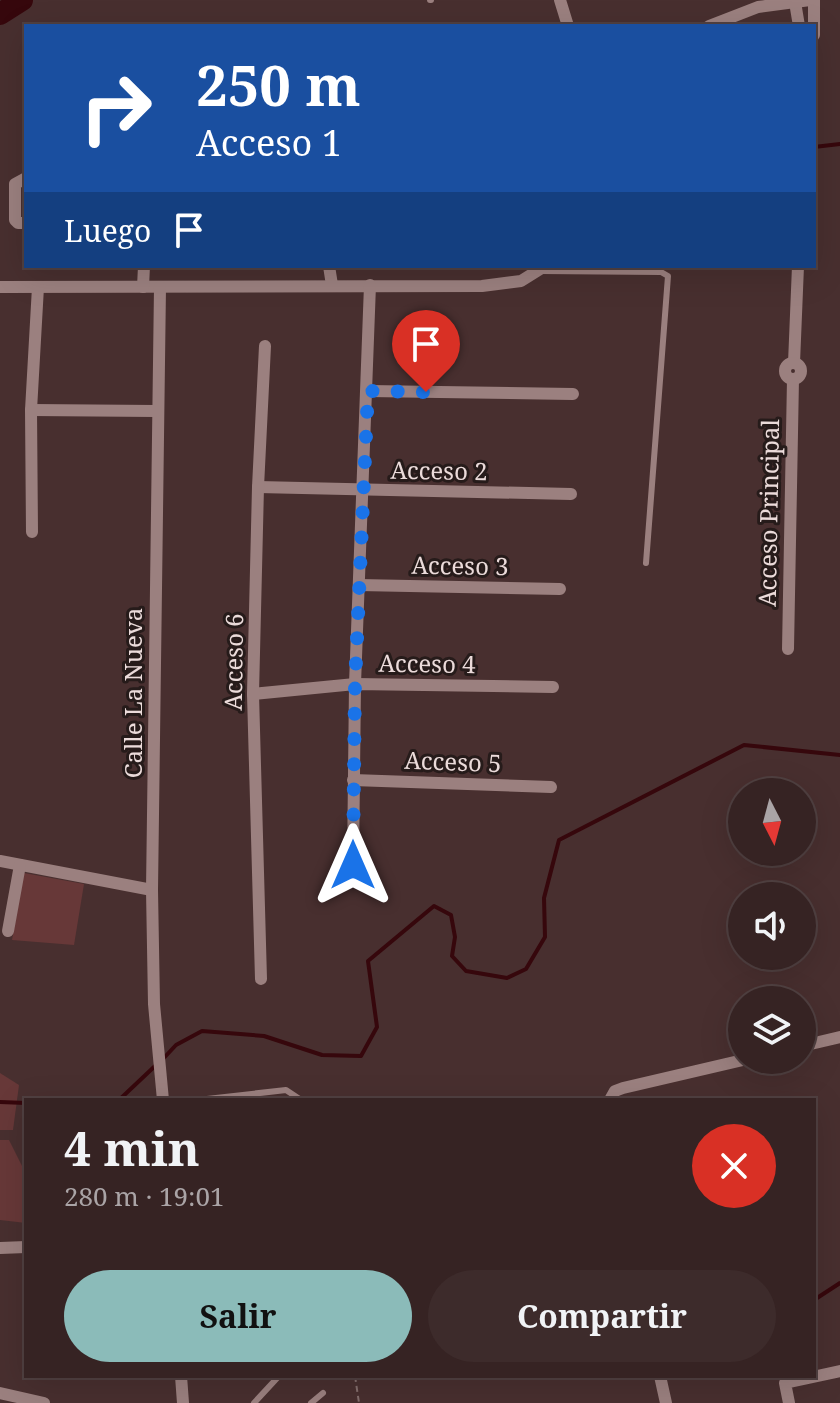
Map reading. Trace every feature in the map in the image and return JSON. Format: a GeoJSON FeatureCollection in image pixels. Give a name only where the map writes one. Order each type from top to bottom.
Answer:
{"type":"FeatureCollection","features":[{"type":"Feature","properties":{"kind":"street"},"geometry":{"type":"LineString","coordinates":[[560,0],[567,24]]}},
{"type":"Feature","properties":{"kind":"street"},"geometry":{"type":"LineString","coordinates":[[714,24],[758,7],[812,0],[813,24]]}},
{"type":"Feature","properties":{"kind":"street"},"geometry":{"type":"LineString","coordinates":[[795,2],[799,24]]}},
{"type":"Feature","properties":{"kind":"street"},"geometry":{"type":"LineString","coordinates":[[24,179],[15,184],[14,190],[15,220],[24,223]]}},
{"type":"Feature","properties":{"kind":"street"},"geometry":{"type":"LineString","coordinates":[[143,287],[144,268]]}},
{"type":"Feature","properties":{"kind":"street"},"geometry":{"type":"LineString","coordinates":[[329,268],[332,285]]}},
{"type":"Feature","properties":{"kind":"street"},"geometry":{"type":"LineString","coordinates":[[0,287],[504,285],[521,281],[542,268]]}},
{"type":"Feature","properties":{"kind":"street","name":"Acceso Principal"},"geometry":{"type":"LineString","coordinates":[[788,649],[793,379],[801,372],[794,363],[798,268]]}},
{"type":"Feature","properties":{"kind":"street"},"geometry":{"type":"LineString","coordinates":[[353,865],[355,684],[370,285]]}},
{"type":"Feature","properties":{"kind":"street"},"geometry":{"type":"LineString","coordinates":[[32,532],[31,410],[38,287]]}},
{"type":"Feature","properties":{"kind":"street","name":"Calle La Nueva"},"geometry":{"type":"LineString","coordinates":[[160,287],[152,890],[154,1004],[163,1098]]}},
{"type":"Feature","properties":{"kind":"street","name":"Acceso 6"},"geometry":{"type":"LineString","coordinates":[[261,979],[253,694],[265,346]]}},
{"type":"Feature","properties":{"kind":"street"},"geometry":{"type":"LineString","coordinates":[[368,391],[573,394]]}},
{"type":"Feature","properties":{"kind":"street"},"geometry":{"type":"LineString","coordinates":[[31,410],[156,411]]}},
{"type":"Feature","properties":{"kind":"street","name":"Acceso 2"},"geometry":{"type":"LineString","coordinates":[[258,487],[571,494]]}},
{"type":"Feature","properties":{"kind":"street","name":"Acceso 3"},"geometry":{"type":"LineString","coordinates":[[359,585],[560,589]]}},
{"type":"Feature","properties":{"kind":"street","name":"Acceso 4"},"geometry":{"type":"LineString","coordinates":[[253,694],[355,684],[553,687]]}},
{"type":"Feature","properties":{"kind":"street","name":"Acceso 5"},"geometry":{"type":"LineString","coordinates":[[353,780],[551,787]]}},
{"type":"Feature","properties":{"kind":"street"},"geometry":{"type":"LineString","coordinates":[[0,861],[152,890]]}},
{"type":"Feature","properties":{"kind":"street"},"geometry":{"type":"LineString","coordinates":[[8,931],[20,865]]}},
{"type":"Feature","properties":{"kind":"street"},"geometry":{"type":"LineString","coordinates":[[816,1043],[840,1037]]}},
{"type":"Feature","properties":{"kind":"street"},"geometry":{"type":"LineString","coordinates":[[611,1098],[615,1091],[623,1088],[728,1064]]}},
{"type":"Feature","properties":{"kind":"street"},"geometry":{"type":"LineString","coordinates":[[0,1248],[24,1247]]}},
{"type":"Feature","properties":{"kind":"street"},"geometry":{"type":"LineString","coordinates":[[816,1375],[840,1371]]}},
{"type":"Feature","properties":{"kind":"street"},"geometry":{"type":"LineString","coordinates":[[181,1378],[183,1403]]}},
{"type":"Feature","properties":{"kind":"street"},"geometry":{"type":"LineString","coordinates":[[660,1378],[666,1403]]}},
{"type":"Feature","properties":{"kind":"street"},"geometry":{"type":"LineString","coordinates":[[784,1380],[789,1403]]}},
{"type":"Feature","properties":{"kind":"street"},"geometry":{"type":"LineString","coordinates":[[0,1393],[44,1403]]}},
{"type":"Feature","properties":{"kind":"lane"},"geometry":{"type":"LineString","coordinates":[[542,268],[661,272],[668,276],[646,563]]}},
{"type":"Feature","properties":{"kind":"lane"},"geometry":{"type":"LineString","coordinates":[[216,1098],[286,1090],[298,1098]]}},
{"type":"Feature","properties":{"kind":"lane"},"geometry":{"type":"LineString","coordinates":[[254,1403],[277,1378]]}},
{"type":"Feature","properties":{"kind":"lane"},"geometry":{"type":"LineString","coordinates":[[311,1403],[323,1393]]}},
{"type":"Feature","properties":{"kind":"path"},"geometry":{"type":"LineString","coordinates":[[355,1378],[359,1403]]}},
{"type":"Feature","properties":{"kind":"shaded area"},"geometry":{"type":"Polygon","coordinates":[[[24,873],[84,884],[74,945],[12,940],[24,873]]]}},
{"type":"Feature","properties":{"kind":"shaded area"},"geometry":{"type":"Polygon","coordinates":[[[0,1073],[19,1085],[13,1130],[0,1130],[0,1073]]]}},
{"type":"Feature","properties":{"kind":"shaded area"},"geometry":{"type":"Polygon","coordinates":[[[0,1140],[9,1140],[24,1170],[24,1223],[0,1220],[0,1140]]]}},
{"type":"Feature","properties":{"kind":"waterway"},"geometry":{"type":"LineString","coordinates":[[0,14],[22,0]]}},
{"type":"Feature","properties":{"kind":"waterway"},"geometry":{"type":"LineString","coordinates":[[816,147],[840,144]]}},
{"type":"Feature","properties":{"kind":"waterway"},"geometry":{"type":"LineString","coordinates":[[162,1060],[176,1045],[202,1031],[264,1036],[322,1055],[361,1056],[377,1027],[368,961],[434,906],[451,915],[455,937],[452,956],[466,971],[507,978],[526,969],[545,937],[544,898],[559,840],[744,745],[840,755]]}},
{"type":"Feature","properties":{"kind":"waterway"},"geometry":{"type":"LineString","coordinates":[[121,1098],[155,1066]]}},
{"type":"Feature","properties":{"kind":"waterway"},"geometry":{"type":"LineString","coordinates":[[0,1102],[24,1103]]}},
{"type":"Feature","properties":{"kind":"waterway"},"geometry":{"type":"LineString","coordinates":[[816,1299],[840,1283]]}},
{"type":"Feature","properties":{"kind":"route"},"geometry":{"type":"LineString","coordinates":[[353,865],[355,684],[368,391],[426,392]]}}]}
